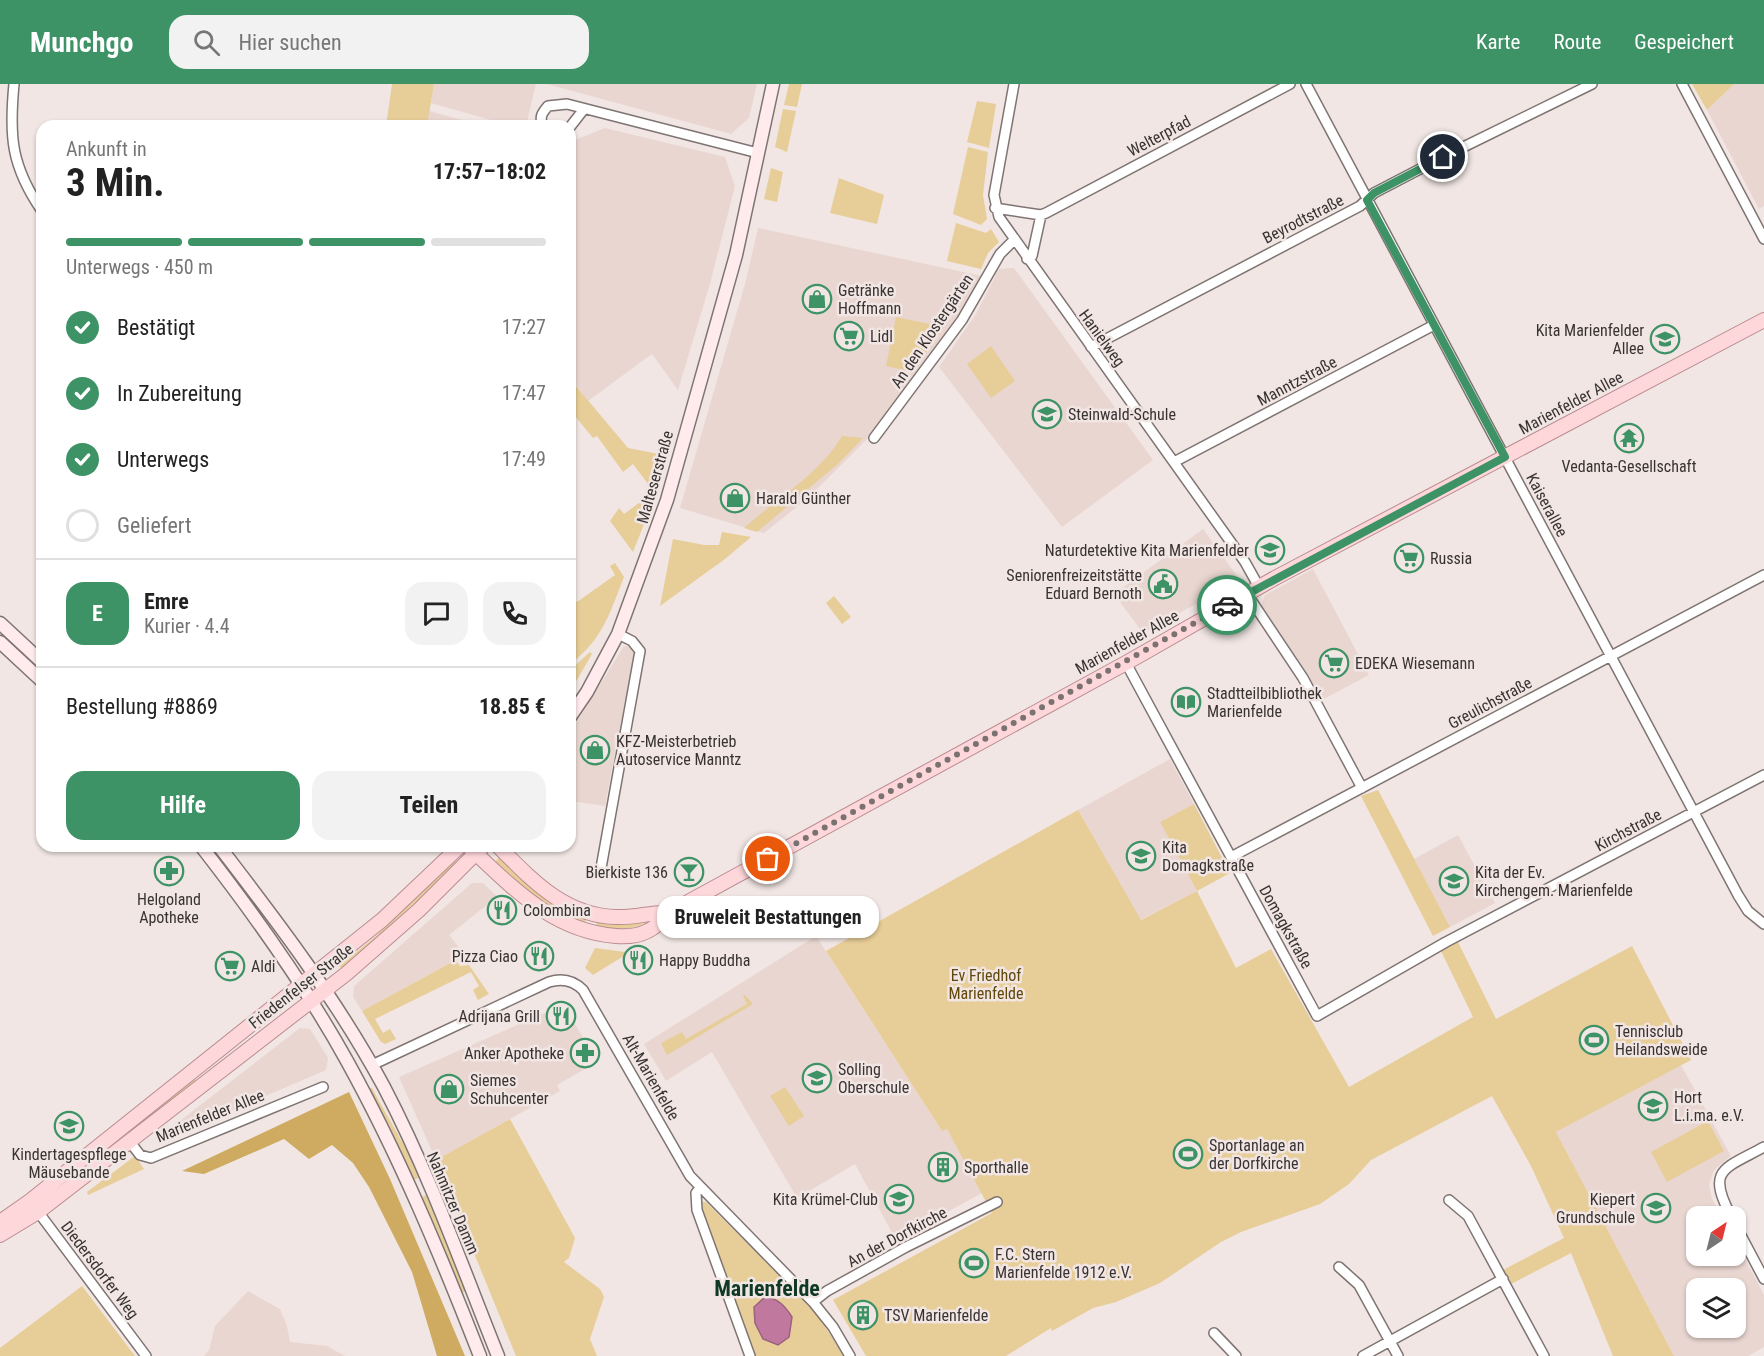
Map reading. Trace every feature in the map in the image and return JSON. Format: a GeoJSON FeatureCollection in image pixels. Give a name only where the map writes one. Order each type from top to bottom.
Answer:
{"type":"FeatureCollection","features":[{"type":"Feature","properties":{"kind":"main road","name":"Malteserstraße"},"geometry":{"type":"LineString","coordinates":[[618,634],[671,488],[732,270],[772,84]]}},
{"type":"Feature","properties":{"kind":"main road","name":"Marienfelder Allee"},"geometry":{"type":"LineString","coordinates":[[504,852],[542,889],[572,908],[600,916],[619,917],[668,913],[1126,663],[1253,590],[1764,320]]}},
{"type":"Feature","properties":{"kind":"main road"},"geometry":{"type":"LineString","coordinates":[[0,623],[36,656]]}},
{"type":"Feature","properties":{"kind":"main road"},"geometry":{"type":"LineString","coordinates":[[576,708],[618,634]]}},
{"type":"Feature","properties":{"kind":"main road"},"geometry":{"type":"LineString","coordinates":[[0,642],[36,675]]}},
{"type":"Feature","properties":{"kind":"main road"},"geometry":{"type":"LineString","coordinates":[[206,852],[264,928],[309,1000]]}},
{"type":"Feature","properties":{"kind":"main road","name":"Nahmitzer Damm"},"geometry":{"type":"LineString","coordinates":[[224,852],[315,972],[372,1065],[424,1173],[498,1356]]}},
{"type":"Feature","properties":{"kind":"main road","name":"Friedenfelser Straße"},"geometry":{"type":"LineString","coordinates":[[34,1207],[121,1130],[382,920],[454,852]]}},
{"type":"Feature","properties":{"kind":"main road","name":"Friedenfelser Straße"},"geometry":{"type":"LineString","coordinates":[[130,1142],[326,989],[410,918],[473,852]]}},
{"type":"Feature","properties":{"kind":"main road","name":"Marienfelder Allee"},"geometry":{"type":"LineString","coordinates":[[479,852],[531,903],[558,920],[583,931],[605,935],[636,936],[658,927],[668,913]]}},
{"type":"Feature","properties":{"kind":"main road","name":"Nahmitzer Damm"},"geometry":{"type":"LineString","coordinates":[[309,1000],[354,1074],[397,1158],[480,1356]]}},
{"type":"Feature","properties":{"kind":"main road"},"geometry":{"type":"LineString","coordinates":[[354,1074],[372,1065]]}},
{"type":"Feature","properties":{"kind":"main road"},"geometry":{"type":"LineString","coordinates":[[0,1235],[34,1207],[130,1142]]}},
{"type":"Feature","properties":{"kind":"main road"},"geometry":{"type":"LineString","coordinates":[[0,1222],[34,1207]]}},
{"type":"Feature","properties":{"kind":"street"},"geometry":{"type":"LineString","coordinates":[[14,84],[12,145],[24,181],[36,201]]}},
{"type":"Feature","properties":{"kind":"street"},"geometry":{"type":"LineString","coordinates":[[1014,84],[994,195],[995,207],[1041,215],[1032,256],[1027,260]]}},
{"type":"Feature","properties":{"kind":"street","name":"Welterpfad"},"geometry":{"type":"LineString","coordinates":[[1041,215],[1290,84]]}},
{"type":"Feature","properties":{"kind":"street","name":"Kaiserallee"},"geometry":{"type":"LineString","coordinates":[[1306,84],[1741,900],[1748,911],[1764,924]]}},
{"type":"Feature","properties":{"kind":"street","name":"Beyrodtstraße"},"geometry":{"type":"LineString","coordinates":[[1091,348],[1360,206],[1374,193],[1592,84]]}},
{"type":"Feature","properties":{"kind":"street"},"geometry":{"type":"LineString","coordinates":[[1682,84],[1764,239]]}},
{"type":"Feature","properties":{"kind":"street"},"geometry":{"type":"LineString","coordinates":[[540,120],[542,112],[548,106],[567,104],[758,153]]}},
{"type":"Feature","properties":{"kind":"street"},"geometry":{"type":"LineString","coordinates":[[575,120],[584,109]]}},
{"type":"Feature","properties":{"kind":"street","name":"Hanielweg"},"geometry":{"type":"LineString","coordinates":[[995,207],[1027,260],[1251,570],[1253,590],[1362,788]]}},
{"type":"Feature","properties":{"kind":"street","name":"An den Klostergärten"},"geometry":{"type":"LineString","coordinates":[[874,438],[956,328],[994,262],[1013,240]]}},
{"type":"Feature","properties":{"kind":"street","name":"Manntzstraße"},"geometry":{"type":"LineString","coordinates":[[1174,462],[1434,326]]}},
{"type":"Feature","properties":{"kind":"street","name":"Greulichstraße"},"geometry":{"type":"LineString","coordinates":[[1231,857],[1764,576]]}},
{"type":"Feature","properties":{"kind":"street"},"geometry":{"type":"LineString","coordinates":[[601,868],[640,651],[632,641],[618,634]]}},
{"type":"Feature","properties":{"kind":"street","name":"Domagkstraße"},"geometry":{"type":"LineString","coordinates":[[1126,663],[1317,1016]]}},
{"type":"Feature","properties":{"kind":"street","name":"Kirchstraße"},"geometry":{"type":"LineString","coordinates":[[1317,1016],[1446,942],[1764,776]]}},
{"type":"Feature","properties":{"kind":"street","name":"Alt-Marienfelde"},"geometry":{"type":"LineString","coordinates":[[372,1065],[549,982],[565,980],[574,982],[583,990],[690,1176],[813,1302],[833,1327],[850,1356]]}},
{"type":"Feature","properties":{"kind":"street","name":"Marienfelder Allee"},"geometry":{"type":"LineString","coordinates":[[130,1142],[140,1155],[151,1158],[322,1087]]}},
{"type":"Feature","properties":{"kind":"street"},"geometry":{"type":"LineString","coordinates":[[1726,1206],[1718,1189],[1719,1177],[1727,1168],[1764,1147]]}},
{"type":"Feature","properties":{"kind":"street"},"geometry":{"type":"LineString","coordinates":[[700,1188],[696,1192],[697,1210],[750,1356]]}},
{"type":"Feature","properties":{"kind":"street"},"geometry":{"type":"LineString","coordinates":[[1449,1200],[1468,1216],[1545,1356]]}},
{"type":"Feature","properties":{"kind":"street","name":"An der Dorfkirche"},"geometry":{"type":"LineString","coordinates":[[813,1302],[828,1291],[906,1247],[996,1202]]}},
{"type":"Feature","properties":{"kind":"street","name":"Diedersdorfer Weg"},"geometry":{"type":"LineString","coordinates":[[34,1207],[146,1356]]}},
{"type":"Feature","properties":{"kind":"street"},"geometry":{"type":"LineString","coordinates":[[1746,1245],[1764,1279]]}},
{"type":"Feature","properties":{"kind":"street"},"geometry":{"type":"LineString","coordinates":[[1339,1267],[1359,1285],[1398,1356]]}},
{"type":"Feature","properties":{"kind":"street"},"geometry":{"type":"LineString","coordinates":[[1363,1356],[1389,1339],[1503,1279]]}},
{"type":"Feature","properties":{"kind":"street"},"geometry":{"type":"LineString","coordinates":[[1214,1333],[1236,1356]]}},
{"type":"Feature","properties":{"kind":"shaded area"},"geometry":{"type":"Polygon","coordinates":[[[434,84],[536,84],[527,120],[491,120],[431,103],[434,84]]]}},
{"type":"Feature","properties":{"kind":"shaded area"},"geometry":{"type":"Polygon","coordinates":[[[547,84],[757,84],[749,118],[731,134],[547,84]]]}},
{"type":"Feature","properties":{"kind":"shaded area"},"geometry":{"type":"Polygon","coordinates":[[[1734,84],[1764,84],[1764,206],[1759,209],[1707,110],[1734,84]]]}},
{"type":"Feature","properties":{"kind":"shaded area"},"geometry":{"type":"Polygon","coordinates":[[[429,111],[462,120],[428,120],[429,111]]]}},
{"type":"Feature","properties":{"kind":"shaded area"},"geometry":{"type":"Polygon","coordinates":[[[605,128],[725,157],[735,186],[710,284],[678,390],[652,354],[588,401],[576,385],[576,140],[605,128]]]}},
{"type":"Feature","properties":{"kind":"shaded area"},"geometry":{"type":"Polygon","coordinates":[[[758,228],[982,276],[956,320],[870,436],[808,498],[764,533],[680,508],[745,284],[758,228]]]}},
{"type":"Feature","properties":{"kind":"shaded area","name":"Steinwald-Schule"},"geometry":{"type":"Polygon","coordinates":[[[1014,268],[1153,460],[1062,527],[939,367],[976,314],[999,269],[1014,268]]]}},
{"type":"Feature","properties":{"kind":"shaded area"},"geometry":{"type":"Polygon","coordinates":[[[1203,529],[1237,576],[1232,584],[1143,633],[1114,594],[1203,529]]]}},
{"type":"Feature","properties":{"kind":"shaded area"},"geometry":{"type":"Polygon","coordinates":[[[1313,569],[1369,675],[1320,701],[1261,606],[1265,595],[1313,569]]]}},
{"type":"Feature","properties":{"kind":"shaded area"},"geometry":{"type":"Polygon","coordinates":[[[624,646],[631,647],[634,654],[605,806],[576,802],[576,723],[624,646]]]}},
{"type":"Feature","properties":{"kind":"shaded area","name":"Kita Domagkstraße"},"geometry":{"type":"Polygon","coordinates":[[[1170,759],[1194,804],[1160,822],[1197,891],[1140,920],[1078,810],[1170,759]]]}},
{"type":"Feature","properties":{"kind":"shaded area","name":"Kita der Ev. Kirchengem. Marienfelde"},"geometry":{"type":"Polygon","coordinates":[[[1458,835],[1495,903],[1450,927],[1414,859],[1458,835]]]}},
{"type":"Feature","properties":{"kind":"shaded area"},"geometry":{"type":"Polygon","coordinates":[[[472,883],[483,883],[501,900],[492,901],[449,935],[465,955],[362,1011],[353,997],[354,986],[472,883]]]}},
{"type":"Feature","properties":{"kind":"shaded area","name":"Solling Oberschule"},"geometry":{"type":"Polygon","coordinates":[[[816,936],[942,1131],[947,1129],[982,1193],[896,1240],[855,1164],[797,1198],[712,1052],[666,1081],[644,1044],[816,936]]]}},
{"type":"Feature","properties":{"kind":"shaded area"},"geometry":{"type":"Polygon","coordinates":[[[558,1007],[568,1012],[597,1062],[557,1085],[560,1091],[436,1160],[399,1077],[558,1007]]]}},
{"type":"Feature","properties":{"kind":"shaded area"},"geometry":{"type":"Polygon","coordinates":[[[300,1028],[310,1029],[328,1058],[326,1070],[171,1137],[167,1131],[300,1028]]]}},
{"type":"Feature","properties":{"kind":"shaded area","name":"Kiepert Grundschule"},"geometry":{"type":"Polygon","coordinates":[[[1681,1065],[1731,1156],[1714,1170],[1709,1185],[1716,1206],[1686,1206],[1686,1266],[1746,1266],[1746,1261],[1764,1295],[1764,1347],[1748,1356],[1674,1356],[1556,1132],[1681,1065]]]}},
{"type":"Feature","properties":{"kind":"shaded area"},"geometry":{"type":"Polygon","coordinates":[[[349,1092],[390,1179],[465,1356],[437,1356],[412,1272],[369,1187],[353,1163],[332,1145],[309,1159],[284,1139],[204,1174],[182,1171],[349,1092]]]}},
{"type":"Feature","properties":{"kind":"shaded area"},"geometry":{"type":"Polygon","coordinates":[[[248,1291],[280,1309],[290,1342],[327,1346],[345,1356],[204,1356],[209,1350],[215,1326],[248,1291]]]}},
{"type":"Feature","properties":{"kind":"shaded area"},"geometry":{"type":"Polygon","coordinates":[[[765,1297],[781,1303],[792,1317],[789,1337],[778,1345],[763,1339],[755,1323],[754,1307],[765,1297]]]}},
{"type":"Feature","properties":{"kind":"green space"},"geometry":{"type":"Polygon","coordinates":[[[392,84],[434,84],[428,120],[387,120],[392,84]]]}},
{"type":"Feature","properties":{"kind":"green space"},"geometry":{"type":"Polygon","coordinates":[[[789,84],[802,84],[797,107],[784,105],[789,84]]]}},
{"type":"Feature","properties":{"kind":"green space"},"geometry":{"type":"Polygon","coordinates":[[[1692,84],[1734,84],[1707,110],[1692,84]]]}},
{"type":"Feature","properties":{"kind":"green space"},"geometry":{"type":"Polygon","coordinates":[[[977,101],[996,104],[989,148],[967,142],[977,101]]]}},
{"type":"Feature","properties":{"kind":"green space"},"geometry":{"type":"Polygon","coordinates":[[[783,109],[796,111],[787,152],[775,147],[783,109]]]}},
{"type":"Feature","properties":{"kind":"green space"},"geometry":{"type":"Polygon","coordinates":[[[968,147],[988,152],[983,195],[987,219],[981,225],[953,214],[968,147]]]}},
{"type":"Feature","properties":{"kind":"green space"},"geometry":{"type":"Polygon","coordinates":[[[771,168],[783,172],[777,202],[764,199],[771,168]]]}},
{"type":"Feature","properties":{"kind":"green space"},"geometry":{"type":"Polygon","coordinates":[[[839,178],[884,195],[877,224],[830,213],[839,178]]]}},
{"type":"Feature","properties":{"kind":"green space"},"geometry":{"type":"Polygon","coordinates":[[[956,223],[986,233],[991,229],[999,242],[988,253],[981,269],[947,261],[956,223]]]}},
{"type":"Feature","properties":{"kind":"green space"},"geometry":{"type":"Polygon","coordinates":[[[896,317],[944,327],[913,372],[886,366],[896,317]]]}},
{"type":"Feature","properties":{"kind":"green space"},"geometry":{"type":"Polygon","coordinates":[[[991,346],[1015,381],[991,398],[967,364],[991,346]]]}},
{"type":"Feature","properties":{"kind":"green space"},"geometry":{"type":"Polygon","coordinates":[[[576,386],[628,448],[664,455],[652,504],[633,552],[610,521],[619,508],[624,514],[654,492],[633,464],[623,472],[597,436],[593,438],[576,417],[576,386]]]}},
{"type":"Feature","properties":{"kind":"green space"},"geometry":{"type":"Polygon","coordinates":[[[842,436],[863,438],[839,463],[757,532],[744,528],[822,463],[842,436]]]}},
{"type":"Feature","properties":{"kind":"green space"},"geometry":{"type":"Polygon","coordinates":[[[722,532],[751,537],[725,559],[660,606],[673,539],[704,545],[719,545],[722,532]]]}},
{"type":"Feature","properties":{"kind":"green space"},"geometry":{"type":"Polygon","coordinates":[[[615,563],[624,577],[605,623],[592,643],[576,660],[576,601],[615,575],[610,566],[615,563]]]}},
{"type":"Feature","properties":{"kind":"green space"},"geometry":{"type":"Polygon","coordinates":[[[834,596],[851,617],[842,624],[826,603],[834,596]]]}},
{"type":"Feature","properties":{"kind":"green space"},"geometry":{"type":"Polygon","coordinates":[[[590,652],[592,654],[576,682],[576,665],[590,652]]]}},
{"type":"Feature","properties":{"kind":"green space"},"geometry":{"type":"Polygon","coordinates":[[[1378,790],[1450,927],[1433,936],[1361,796],[1378,790]]]}},
{"type":"Feature","properties":{"kind":"green space"},"geometry":{"type":"Polygon","coordinates":[[[1194,804],[1230,873],[1197,891],[1160,822],[1194,804]]]}},
{"type":"Feature","properties":{"kind":"green space","name":"Ev Friedhof Marienfelde"},"geometry":{"type":"Polygon","coordinates":[[[1078,810],[1141,920],[1197,891],[1236,968],[1271,949],[1349,1087],[1473,1017],[1441,951],[1458,942],[1496,1019],[1632,946],[1691,1060],[1556,1132],[1674,1356],[1613,1356],[1571,1253],[1511,1284],[1503,1270],[1564,1238],[1531,1166],[1492,1096],[1371,1160],[1349,1184],[1320,1204],[1241,1232],[1221,1242],[1160,1283],[1116,1302],[1093,1308],[1052,1331],[1051,1328],[1006,1356],[866,1356],[833,1300],[992,1213],[947,1129],[942,1131],[826,951],[1078,810]]]}},
{"type":"Feature","properties":{"kind":"green space"},"geometry":{"type":"Polygon","coordinates":[[[499,857],[548,901],[586,918],[585,925],[560,914],[537,899],[495,862],[499,857]]]}},
{"type":"Feature","properties":{"kind":"green space"},"geometry":{"type":"Polygon","coordinates":[[[454,861],[457,864],[342,969],[339,966],[375,937],[454,861]]]}},
{"type":"Feature","properties":{"kind":"green space"},"geometry":{"type":"Polygon","coordinates":[[[654,918],[654,921],[627,929],[596,928],[597,921],[654,918]]]}},
{"type":"Feature","properties":{"kind":"green space"},"geometry":{"type":"Polygon","coordinates":[[[595,948],[627,954],[593,975],[585,968],[595,948]]]}},
{"type":"Feature","properties":{"kind":"green space"},"geometry":{"type":"Polygon","coordinates":[[[456,960],[460,966],[469,965],[489,994],[478,1000],[473,990],[479,986],[471,972],[375,1019],[383,1033],[390,1029],[396,1039],[385,1044],[381,1042],[362,1011],[456,960]]]}},
{"type":"Feature","properties":{"kind":"green space"},"geometry":{"type":"Polygon","coordinates":[[[745,995],[753,1004],[667,1055],[661,1043],[682,1032],[686,1039],[747,1004],[743,996],[745,995]]]}},
{"type":"Feature","properties":{"kind":"green space"},"geometry":{"type":"Polygon","coordinates":[[[194,1079],[197,1081],[131,1133],[132,1127],[194,1079]]]}},
{"type":"Feature","properties":{"kind":"green space"},"geometry":{"type":"Polygon","coordinates":[[[785,1087],[804,1116],[789,1126],[770,1096],[785,1087]]]}},
{"type":"Feature","properties":{"kind":"green space"},"geometry":{"type":"Polygon","coordinates":[[[372,1088],[420,1177],[414,1180],[389,1125],[367,1089],[372,1088]]]}},
{"type":"Feature","properties":{"kind":"green space"},"geometry":{"type":"Polygon","coordinates":[[[510,1119],[575,1238],[569,1258],[564,1262],[600,1289],[604,1297],[590,1339],[597,1356],[516,1356],[436,1160],[510,1119]]]}},
{"type":"Feature","properties":{"kind":"green space"},"geometry":{"type":"Polygon","coordinates":[[[1708,1121],[1724,1151],[1667,1182],[1651,1152],[1708,1121]]]}},
{"type":"Feature","properties":{"kind":"green space"},"geometry":{"type":"Polygon","coordinates":[[[135,1156],[144,1169],[88,1195],[87,1192],[135,1156]]]}},
{"type":"Feature","properties":{"kind":"green space"},"geometry":{"type":"Polygon","coordinates":[[[426,1195],[466,1291],[462,1293],[422,1197],[426,1195]]]}},
{"type":"Feature","properties":{"kind":"green space"},"geometry":{"type":"Polygon","coordinates":[[[702,1202],[706,1202],[814,1310],[844,1356],[755,1356],[701,1205],[702,1202]]]}},
{"type":"Feature","properties":{"kind":"green space"},"geometry":{"type":"Polygon","coordinates":[[[82,1286],[135,1356],[0,1356],[0,1348],[82,1286]]]}},
{"type":"Feature","properties":{"kind":"way so far"},"geometry":{"type":"LineString","coordinates":[[768,859],[1126,663],[1227,605]]}},
{"type":"Feature","properties":{"kind":"place","name":"Getränke Hoffmann"},"geometry":{"type":"Point","coordinates":[817,299]}},
{"type":"Feature","properties":{"kind":"place","name":"Lidl"},"geometry":{"type":"Point","coordinates":[849,336]}},
{"type":"Feature","properties":{"kind":"place","name":"Kita Marienfelder Allee"},"geometry":{"type":"Point","coordinates":[1665,339]}},
{"type":"Feature","properties":{"kind":"place","name":"Steinwald-Schule"},"geometry":{"type":"Point","coordinates":[1047,414]}},
{"type":"Feature","properties":{"kind":"place","name":"Vedanta-Gesellschaft"},"geometry":{"type":"Point","coordinates":[1629,438]}},
{"type":"Feature","properties":{"kind":"place","name":"Harald Günther"},"geometry":{"type":"Point","coordinates":[735,498]}},
{"type":"Feature","properties":{"kind":"place","name":"Naturdetektive Kita Marienfelder"},"geometry":{"type":"Point","coordinates":[1270,550]}},
{"type":"Feature","properties":{"kind":"place","name":"Russia"},"geometry":{"type":"Point","coordinates":[1409,558]}},
{"type":"Feature","properties":{"kind":"place","name":"Seniorenfreizeitstätte Eduard Bernoth"},"geometry":{"type":"Point","coordinates":[1163,584]}},
{"type":"Feature","properties":{"kind":"place","name":"EDEKA Wiesemann"},"geometry":{"type":"Point","coordinates":[1334,663]}},
{"type":"Feature","properties":{"kind":"place","name":"Stadtteilbibliothek Marienfelde"},"geometry":{"type":"Point","coordinates":[1186,702]}},
{"type":"Feature","properties":{"kind":"place","name":"KFZ-Meisterbetrieb Autoservice Manntz"},"geometry":{"type":"Point","coordinates":[595,750]}},
{"type":"Feature","properties":{"kind":"place","name":"Kita Domagkstraße"},"geometry":{"type":"Point","coordinates":[1141,856]}},
{"type":"Feature","properties":{"kind":"place","name":"Bruweleit Bestattungen"},"geometry":{"type":"Point","coordinates":[768,859]}},
{"type":"Feature","properties":{"kind":"place","name":"Helgoland Apotheke"},"geometry":{"type":"Point","coordinates":[169,871]}},
{"type":"Feature","properties":{"kind":"place","name":"Bierkiste 136"},"geometry":{"type":"Point","coordinates":[689,872]}},
{"type":"Feature","properties":{"kind":"place","name":"Kita der Ev. Kirchengem. Marienfelde"},"geometry":{"type":"Point","coordinates":[1454,881]}},
{"type":"Feature","properties":{"kind":"place","name":"Colombina"},"geometry":{"type":"Point","coordinates":[502,910]}},
{"type":"Feature","properties":{"kind":"place","name":"Pizza Ciao"},"geometry":{"type":"Point","coordinates":[539,956]}},
{"type":"Feature","properties":{"kind":"place","name":"Happy Buddha"},"geometry":{"type":"Point","coordinates":[638,960]}},
{"type":"Feature","properties":{"kind":"place","name":"Aldi"},"geometry":{"type":"Point","coordinates":[230,966]}},
{"type":"Feature","properties":{"kind":"place","name":"Adrijana Grill"},"geometry":{"type":"Point","coordinates":[561,1016]}},
{"type":"Feature","properties":{"kind":"place","name":"Tennisclub Heilandsweide"},"geometry":{"type":"Point","coordinates":[1594,1040]}},
{"type":"Feature","properties":{"kind":"place","name":"Anker Apotheke"},"geometry":{"type":"Point","coordinates":[585,1053]}},
{"type":"Feature","properties":{"kind":"place","name":"Solling Oberschule"},"geometry":{"type":"Point","coordinates":[817,1078]}},
{"type":"Feature","properties":{"kind":"place","name":"Siemes Schuhcenter"},"geometry":{"type":"Point","coordinates":[449,1089]}},
{"type":"Feature","properties":{"kind":"place","name":"Hort L.i.ma. e.V."},"geometry":{"type":"Point","coordinates":[1653,1106]}},
{"type":"Feature","properties":{"kind":"place","name":"Kindertagespflege Mäusebande"},"geometry":{"type":"Point","coordinates":[69,1126]}},
{"type":"Feature","properties":{"kind":"place","name":"Sportanlage an der Dorfkirche"},"geometry":{"type":"Point","coordinates":[1188,1154]}},
{"type":"Feature","properties":{"kind":"place","name":"Sporthalle"},"geometry":{"type":"Point","coordinates":[943,1167]}},
{"type":"Feature","properties":{"kind":"place","name":"Kita Krümel-Club"},"geometry":{"type":"Point","coordinates":[899,1199]}},
{"type":"Feature","properties":{"kind":"place","name":"Kiepert Grundschule"},"geometry":{"type":"Point","coordinates":[1656,1208]}},
{"type":"Feature","properties":{"kind":"place","name":"F.C. Stern Marienfelde 1912 e.V."},"geometry":{"type":"Point","coordinates":[974,1263]}},
{"type":"Feature","properties":{"kind":"place","name":"TSV Marienfelde"},"geometry":{"type":"Point","coordinates":[863,1315]}},
{"type":"Feature","properties":{"kind":"district","name":"Marienfelde"},"geometry":{"type":"Point","coordinates":[767,1288]}},
{"type":"Feature","properties":{"kind":"route"},"geometry":{"type":"LineString","coordinates":[[1227,605],[1505,457],[1367,200],[1374,193],[1443,157]]}}]}
